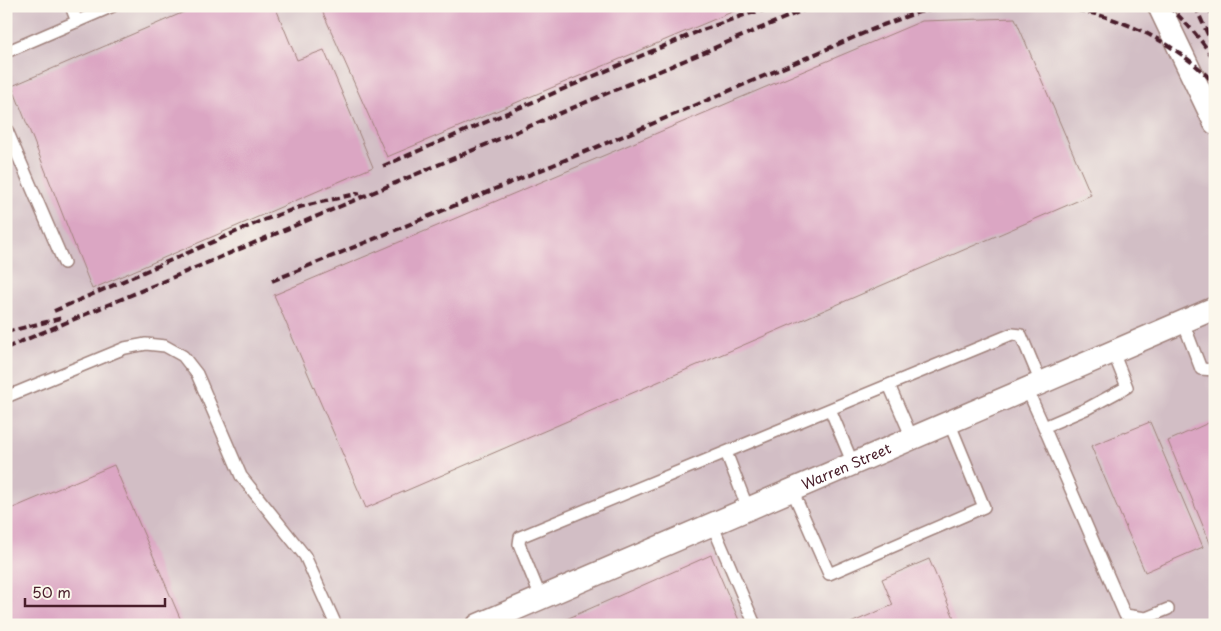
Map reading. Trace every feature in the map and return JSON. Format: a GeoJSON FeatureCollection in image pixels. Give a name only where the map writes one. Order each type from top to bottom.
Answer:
{"type":"FeatureCollection","features":[{"type":"Feature","properties":{"kind":"street"},"geometry":{"type":"LineString","coordinates":[[1159,6],[1215,123]]}},
{"type":"Feature","properties":{"kind":"street","name":"Warren Street"},"geometry":{"type":"LineString","coordinates":[[478,625],[1215,308]]}},
{"type":"Feature","properties":{"kind":"lane"},"geometry":{"type":"LineString","coordinates":[[71,6],[77,22]]}},
{"type":"Feature","properties":{"kind":"lane"},"geometry":{"type":"LineString","coordinates":[[6,52],[111,7]]}},
{"type":"Feature","properties":{"kind":"lane"},"geometry":{"type":"LineString","coordinates":[[6,128],[64,263]]}},
{"type":"Feature","properties":{"kind":"lane"},"geometry":{"type":"LineString","coordinates":[[1183,322],[1201,369],[1215,370]]}},
{"type":"Feature","properties":{"kind":"lane"},"geometry":{"type":"LineString","coordinates":[[541,598],[519,544],[520,537],[1012,334],[1021,334],[1044,428],[1126,615],[1146,618],[1168,609]]}},
{"type":"Feature","properties":{"kind":"lane"},"geometry":{"type":"LineString","coordinates":[[6,398],[125,348],[146,344],[165,346],[183,356],[197,374],[241,476],[305,556],[336,625]]}},
{"type":"Feature","properties":{"kind":"lane"},"geometry":{"type":"LineString","coordinates":[[1044,428],[1113,396],[1126,387],[1113,352]]}},
{"type":"Feature","properties":{"kind":"lane"},"geometry":{"type":"LineString","coordinates":[[890,384],[912,438]]}},
{"type":"Feature","properties":{"kind":"lane"},"geometry":{"type":"LineString","coordinates":[[830,409],[853,464]]}},
{"type":"Feature","properties":{"kind":"lane"},"geometry":{"type":"LineString","coordinates":[[792,490],[829,574],[984,507],[949,422]]}},
{"type":"Feature","properties":{"kind":"lane"},"geometry":{"type":"LineString","coordinates":[[726,452],[748,509]]}},
{"type":"Feature","properties":{"kind":"lane"},"geometry":{"type":"LineString","coordinates":[[712,524],[755,625]]}},
{"type":"Feature","properties":{"kind":"shaded area"},"geometry":{"type":"Polygon","coordinates":[[[6,6],[1215,6],[1215,625],[6,625],[6,6]]]}},
{"type":"Feature","properties":{"kind":"building"},"geometry":{"type":"Polygon","coordinates":[[[198,6],[275,6],[297,60],[324,50],[373,167],[92,289],[12,86],[198,6]]]}},
{"type":"Feature","properties":{"kind":"building"},"geometry":{"type":"Polygon","coordinates":[[[320,6],[746,6],[387,157],[320,6]]]}},
{"type":"Feature","properties":{"kind":"building"},"geometry":{"type":"Polygon","coordinates":[[[1015,18],[1091,195],[366,508],[274,295],[922,21],[1015,18]]]}},
{"type":"Feature","properties":{"kind":"building"},"geometry":{"type":"Polygon","coordinates":[[[1215,420],[1215,555],[1168,441],[1215,420]]]}},
{"type":"Feature","properties":{"kind":"building"},"geometry":{"type":"Polygon","coordinates":[[[1150,422],[1203,547],[1145,572],[1091,446],[1150,422]]]}},
{"type":"Feature","properties":{"kind":"building"},"geometry":{"type":"Polygon","coordinates":[[[114,465],[183,625],[6,625],[6,511],[114,465]]]}},
{"type":"Feature","properties":{"kind":"building"},"geometry":{"type":"Polygon","coordinates":[[[711,555],[741,625],[553,625],[711,555]]]}},
{"type":"Feature","properties":{"kind":"building"},"geometry":{"type":"Polygon","coordinates":[[[929,559],[957,625],[846,625],[893,605],[882,579],[929,559]]]}},
{"type":"Feature","properties":{"kind":"railway"},"geometry":{"type":"LineString","coordinates":[[383,166],[697,32],[744,15],[780,6]]}},
{"type":"Feature","properties":{"kind":"railway"},"geometry":{"type":"LineString","coordinates":[[6,348],[813,6]]}},
{"type":"Feature","properties":{"kind":"railway"},"geometry":{"type":"LineString","coordinates":[[272,281],[633,132],[883,25],[919,12],[956,6]]}},
{"type":"Feature","properties":{"kind":"railway"},"geometry":{"type":"LineString","coordinates":[[1053,6],[1098,15],[1141,31],[1181,54],[1215,84]]}},
{"type":"Feature","properties":{"kind":"railway"},"geometry":{"type":"LineString","coordinates":[[1168,6],[1205,46],[1215,61]]}},
{"type":"Feature","properties":{"kind":"railway"},"geometry":{"type":"LineString","coordinates":[[1195,6],[1215,50]]}},
{"type":"Feature","properties":{"kind":"railway"},"geometry":{"type":"LineString","coordinates":[[1208,6],[1215,21]]}},
{"type":"Feature","properties":{"kind":"railway"},"geometry":{"type":"LineString","coordinates":[[54,311],[261,221],[300,207],[360,193]]}},
{"type":"Feature","properties":{"kind":"railway"},"geometry":{"type":"LineString","coordinates":[[6,332],[62,318]]}}]}
